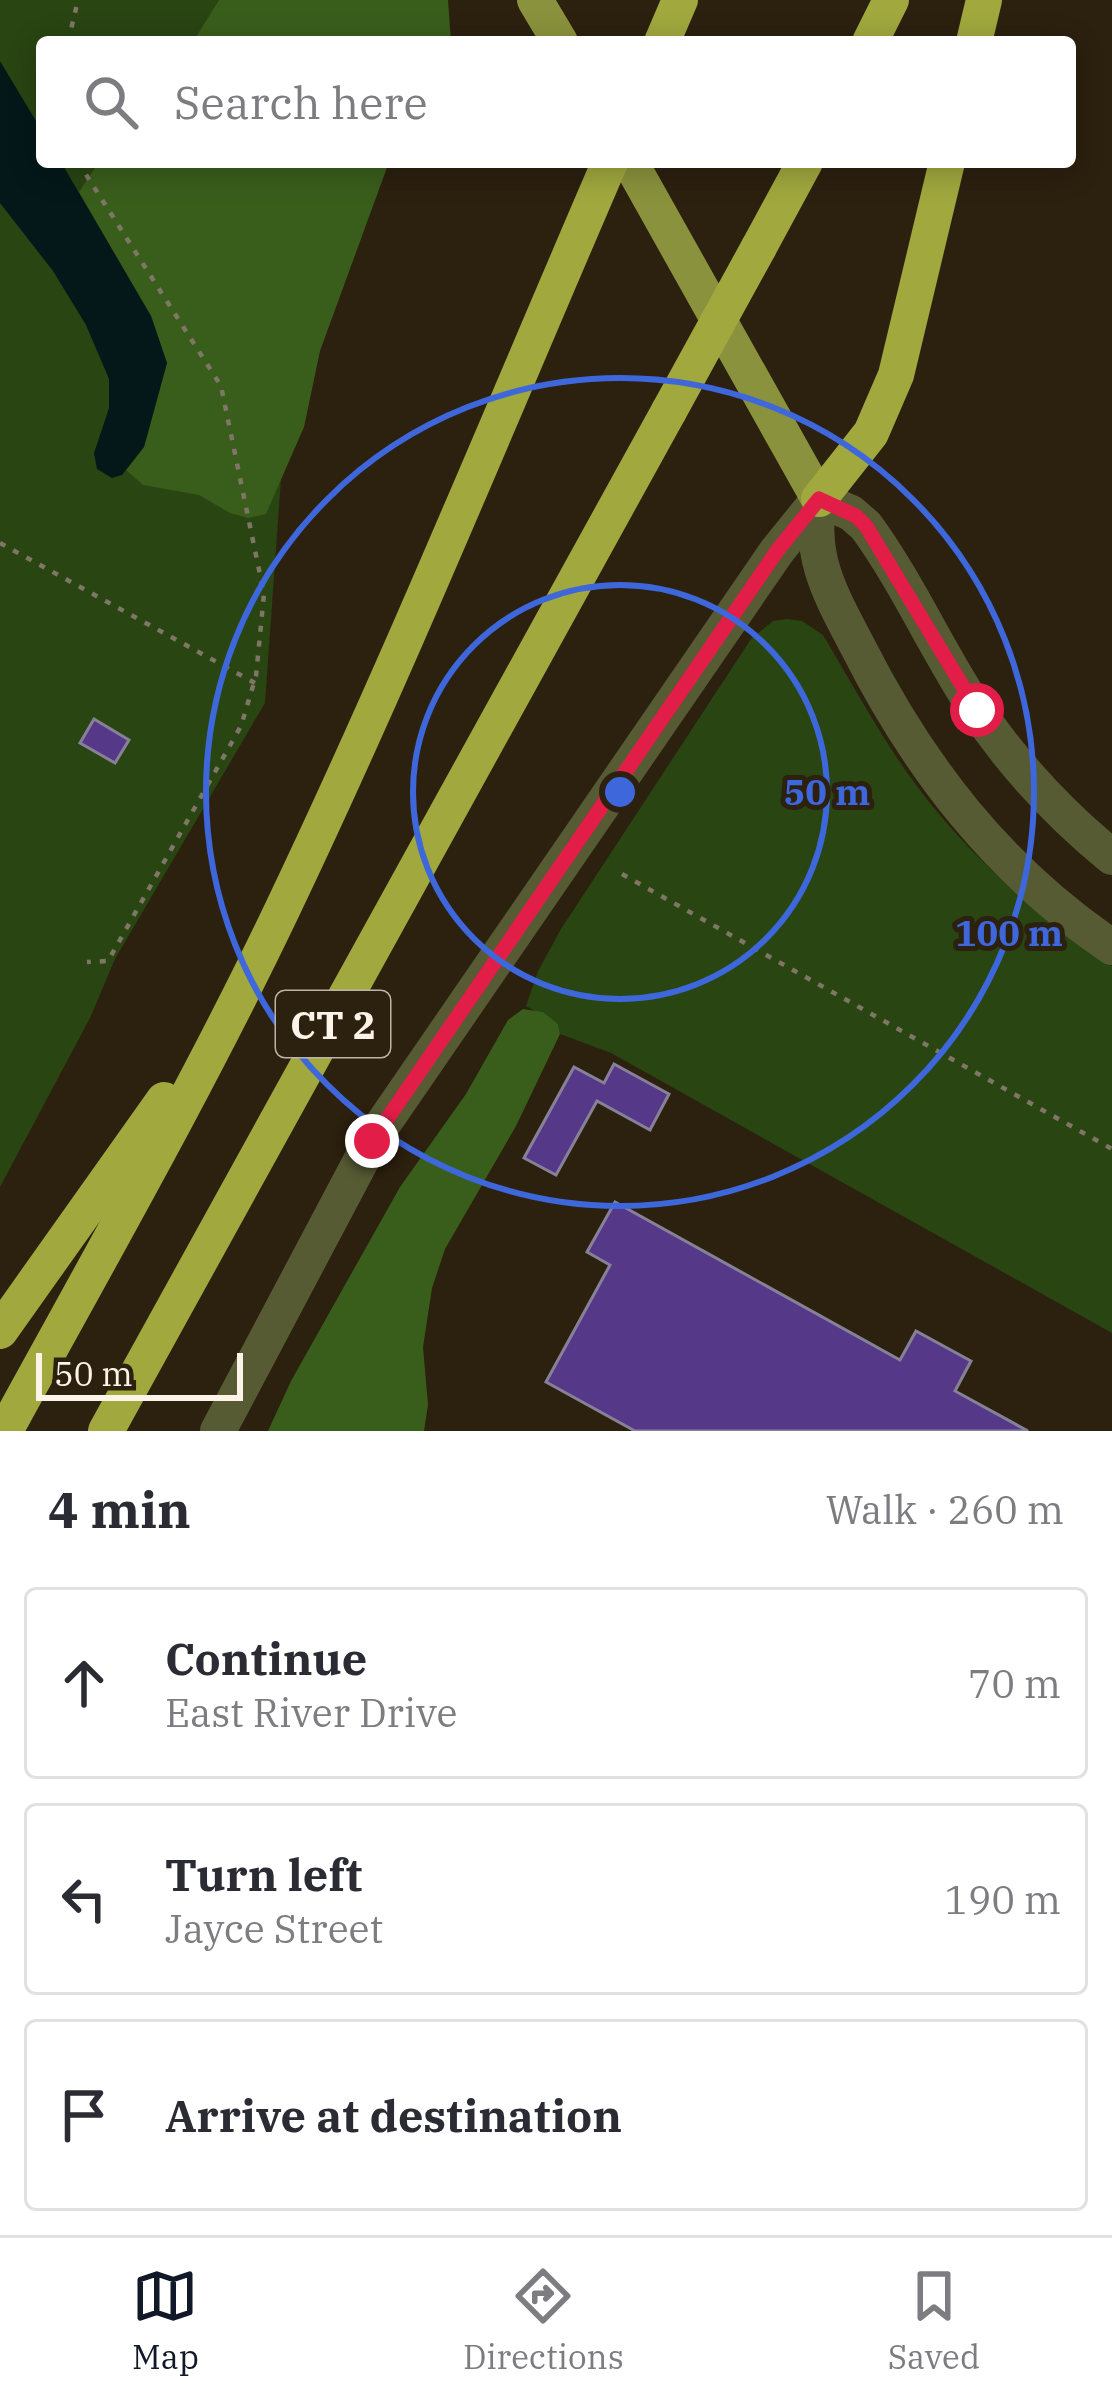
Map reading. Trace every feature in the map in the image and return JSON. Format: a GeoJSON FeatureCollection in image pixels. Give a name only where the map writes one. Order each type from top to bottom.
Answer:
{"type":"FeatureCollection","features":[{"type":"Feature","properties":{"kind":"highway"},"geometry":{"type":"LineString","coordinates":[[665,36],[680,0]]}},
{"type":"Feature","properties":{"kind":"highway"},"geometry":{"type":"LineString","coordinates":[[873,36],[891,0]]}},
{"type":"Feature","properties":{"kind":"highway"},"geometry":{"type":"LineString","coordinates":[[975,36],[984,0]]}},
{"type":"Feature","properties":{"kind":"highway","name":"CT 2"},"geometry":{"type":"LineString","coordinates":[[4,1431],[243,989],[347,769],[607,168]]}},
{"type":"Feature","properties":{"kind":"highway","name":"CT 2"},"geometry":{"type":"LineString","coordinates":[[106,1431],[802,168]]}},
{"type":"Feature","properties":{"kind":"highway"},"geometry":{"type":"LineString","coordinates":[[819,499],[863,446],[890,391],[906,342],[946,168]]}},
{"type":"Feature","properties":{"kind":"highway"},"geometry":{"type":"LineString","coordinates":[[0,1331],[243,989]]}},
{"type":"Feature","properties":{"kind":"main road"},"geometry":{"type":"LineString","coordinates":[[535,0],[556,36]]}},
{"type":"Feature","properties":{"kind":"main road"},"geometry":{"type":"LineString","coordinates":[[633,168],[819,499]]}},
{"type":"Feature","properties":{"kind":"street"},"geometry":{"type":"LineString","coordinates":[[819,499],[856,516],[866,526],[970,700],[1006,750],[1042,793],[1112,857]]}},
{"type":"Feature","properties":{"kind":"street"},"geometry":{"type":"LineString","coordinates":[[819,499],[813,538],[825,577],[865,662],[921,757],[960,811],[1006,861],[1074,921],[1112,947]]}},
{"type":"Feature","properties":{"kind":"street"},"geometry":{"type":"LineString","coordinates":[[218,1431],[312,1248],[390,1113],[777,551],[819,499]]}},
{"type":"Feature","properties":{"kind":"path"},"geometry":{"type":"LineString","coordinates":[[70,36],[79,0]]}},
{"type":"Feature","properties":{"kind":"path"},"geometry":{"type":"LineString","coordinates":[[82,168],[221,386],[264,594],[255,683],[238,731],[108,961],[87,962]]}},
{"type":"Feature","properties":{"kind":"path"},"geometry":{"type":"LineString","coordinates":[[0,543],[255,683]]}},
{"type":"Feature","properties":{"kind":"path"},"geometry":{"type":"LineString","coordinates":[[622,874],[1112,1148]]}},
{"type":"Feature","properties":{"kind":"green space"},"geometry":{"type":"Polygon","coordinates":[[[0,0],[270,0],[332,36],[36,36],[36,168],[326,168],[298,241],[265,703],[115,959],[90,1018],[0,1187],[0,0]]]}},
{"type":"Feature","properties":{"kind":"green space"},"geometry":{"type":"Polygon","coordinates":[[[219,0],[448,0],[451,36],[197,36],[219,0]]]}},
{"type":"Feature","properties":{"kind":"green space"},"geometry":{"type":"Polygon","coordinates":[[[95,168],[387,168],[320,351],[304,427],[266,514],[248,518],[230,513],[199,495],[143,485],[126,470],[144,447],[167,363],[151,316],[79,192],[95,168]]]}},
{"type":"Feature","properties":{"kind":"green space"},"geometry":{"type":"Polygon","coordinates":[[[773,621],[802,621],[823,635],[907,772],[958,836],[1020,896],[1112,966],[1112,1333],[611,1053],[560,1034],[558,1024],[526,1006],[561,929],[751,639],[773,621]]]}},
{"type":"Feature","properties":{"kind":"green space"},"geometry":{"type":"Polygon","coordinates":[[[523,1009],[543,1012],[558,1024],[560,1034],[516,1126],[445,1249],[432,1288],[423,1347],[428,1405],[424,1431],[268,1431],[400,1187],[466,1094],[508,1020],[523,1009]]]}},
{"type":"Feature","properties":{"kind":"shaded area"},"geometry":{"type":"Polygon","coordinates":[[[0,61],[36,121],[36,168],[65,168],[151,316],[167,363],[144,447],[122,475],[112,478],[97,469],[94,453],[109,408],[109,379],[86,325],[53,271],[0,203],[0,61]]]}},
{"type":"Feature","properties":{"kind":"building"},"geometry":{"type":"Polygon","coordinates":[[[94,719],[129,740],[115,763],[80,743],[94,719]]]}},
{"type":"Feature","properties":{"kind":"building"},"geometry":{"type":"Polygon","coordinates":[[[614,1064],[669,1094],[650,1130],[597,1101],[556,1175],[524,1158],[574,1067],[604,1083],[614,1064]]]}},
{"type":"Feature","properties":{"kind":"building"},"geometry":{"type":"Polygon","coordinates":[[[615,1202],[900,1360],[916,1331],[971,1361],[955,1391],[1028,1431],[635,1431],[546,1382],[610,1265],[587,1252],[615,1202]]]}},
{"type":"Feature","properties":{"kind":"route"},"geometry":{"type":"LineString","coordinates":[[372,1141],[777,551],[819,499],[856,516],[866,526],[977,710]]}}]}
